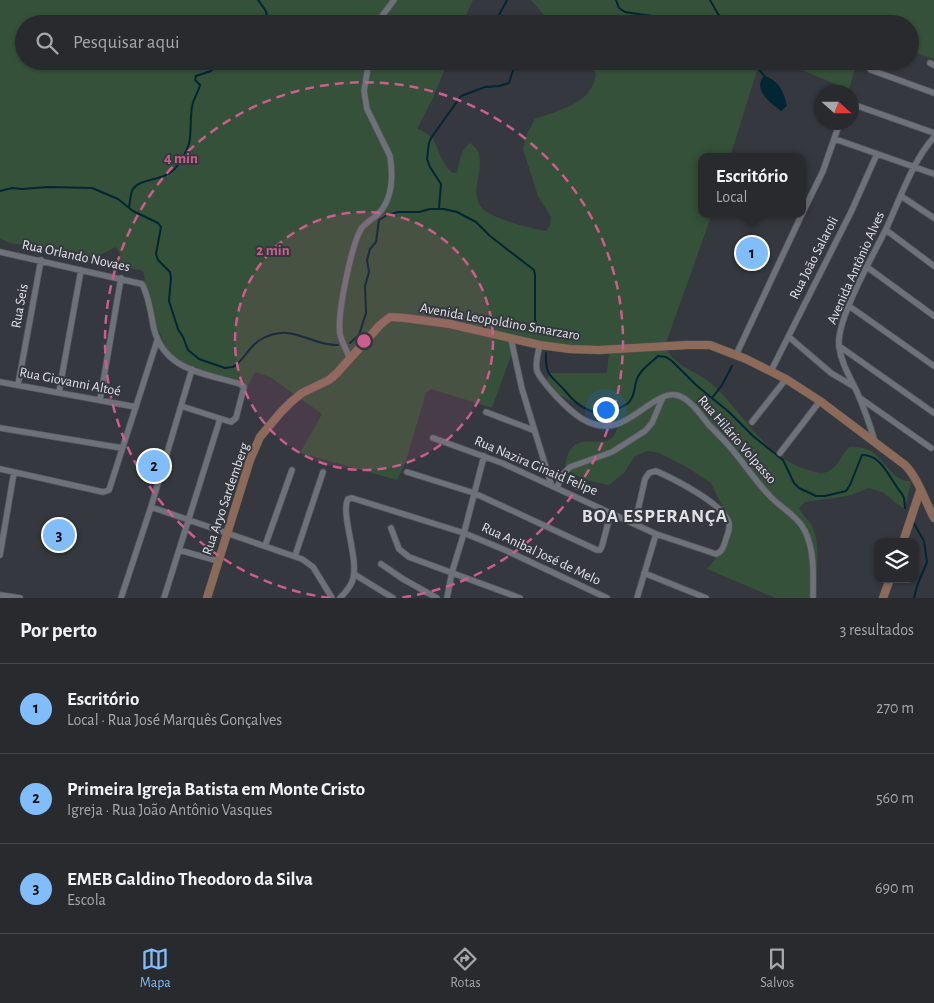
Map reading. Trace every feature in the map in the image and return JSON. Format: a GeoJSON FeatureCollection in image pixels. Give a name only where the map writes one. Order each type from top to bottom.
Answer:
{"type":"FeatureCollection","features":[{"type":"Feature","properties":{"kind":"street"},"geometry":{"type":"LineString","coordinates":[[383,15],[394,0]]}},
{"type":"Feature","properties":{"kind":"street"},"geometry":{"type":"LineString","coordinates":[[350,359],[342,340],[340,325],[352,253],[362,229],[383,209],[388,202],[390,194],[390,156],[367,109],[364,91],[368,70]]}},
{"type":"Feature","properties":{"kind":"street"},"geometry":{"type":"LineString","coordinates":[[871,70],[934,93]]}},
{"type":"Feature","properties":{"kind":"street"},"geometry":{"type":"LineString","coordinates":[[859,107],[934,135]]}},
{"type":"Feature","properties":{"kind":"street"},"geometry":{"type":"LineString","coordinates":[[806,206],[823,171],[838,130]]}},
{"type":"Feature","properties":{"kind":"street","name":"Avenida Antônio Alves"},"geometry":{"type":"LineString","coordinates":[[875,442],[860,398],[844,367],[839,346],[843,322],[867,266],[886,230],[914,168],[934,135]]}},
{"type":"Feature","properties":{"kind":"street"},"geometry":{"type":"LineString","coordinates":[[835,139],[934,174]]}},
{"type":"Feature","properties":{"kind":"street","name":"Rua João Salaroli"},"geometry":{"type":"LineString","coordinates":[[771,371],[851,212],[877,154]]}},
{"type":"Feature","properties":{"kind":"street"},"geometry":{"type":"LineString","coordinates":[[901,196],[934,218]]}},
{"type":"Feature","properties":{"kind":"street"},"geometry":{"type":"LineString","coordinates":[[736,355],[800,218]]}},
{"type":"Feature","properties":{"kind":"street"},"geometry":{"type":"LineString","coordinates":[[886,230],[934,266]]}},
{"type":"Feature","properties":{"kind":"street","name":"Rua Orlando Novaes"},"geometry":{"type":"LineString","coordinates":[[0,252],[139,282],[144,288],[158,341]]}},
{"type":"Feature","properties":{"kind":"street","name":"Rua Seis"},"geometry":{"type":"LineString","coordinates":[[18,385],[41,260]]}},
{"type":"Feature","properties":{"kind":"street"},"geometry":{"type":"LineString","coordinates":[[867,266],[934,316]]}},
{"type":"Feature","properties":{"kind":"street"},"geometry":{"type":"LineString","coordinates":[[59,392],[81,270]]}},
{"type":"Feature","properties":{"kind":"street"},"geometry":{"type":"LineString","coordinates":[[100,400],[121,278]]}},
{"type":"Feature","properties":{"kind":"street"},"geometry":{"type":"LineString","coordinates":[[849,306],[934,366]]}},
{"type":"Feature","properties":{"kind":"street","name":"Avenida Leopoldino Smarzaro"},"geometry":{"type":"LineString","coordinates":[[350,359],[380,325],[390,317],[450,324],[540,345],[584,350],[710,345],[786,379],[875,442],[912,472],[934,518]]}},
{"type":"Feature","properties":{"kind":"street"},"geometry":{"type":"LineString","coordinates":[[789,337],[831,373],[855,387]]}},
{"type":"Feature","properties":{"kind":"street"},"geometry":{"type":"LineString","coordinates":[[511,339],[533,430],[551,484]]}},
{"type":"Feature","properties":{"kind":"street"},"geometry":{"type":"LineString","coordinates":[[158,341],[169,357],[192,370],[240,384],[244,387],[236,418],[231,422],[181,406]]}},
{"type":"Feature","properties":{"kind":"street"},"geometry":{"type":"LineString","coordinates":[[0,469],[103,492],[109,490],[112,486],[122,448],[158,341]]}},
{"type":"Feature","properties":{"kind":"street"},"geometry":{"type":"LineString","coordinates":[[540,345],[536,366],[540,376],[572,412],[585,420],[597,424],[615,425],[633,417],[664,396]]}},
{"type":"Feature","properties":{"kind":"street"},"geometry":{"type":"LineString","coordinates":[[839,346],[934,413]]}},
{"type":"Feature","properties":{"kind":"street","name":"Rua Aryo Sardemberg"},"geometry":{"type":"LineString","coordinates":[[207,598],[253,453],[267,429],[291,402],[329,380],[350,359]]}},
{"type":"Feature","properties":{"kind":"street"},"geometry":{"type":"LineString","coordinates":[[121,598],[151,507],[192,370]]}},
{"type":"Feature","properties":{"kind":"street"},"geometry":{"type":"LineString","coordinates":[[752,422],[786,379]]}},
{"type":"Feature","properties":{"kind":"street","name":"Rua Giovanni Altoé"},"geometry":{"type":"LineString","coordinates":[[0,382],[136,407]]}},
{"type":"Feature","properties":{"kind":"street","name":"Rua Hilário Volpasso"},"geometry":{"type":"LineString","coordinates":[[664,396],[678,395],[687,401],[729,446],[769,495],[802,526],[809,543],[813,563],[813,598]]}},
{"type":"Feature","properties":{"kind":"street"},"geometry":{"type":"LineString","coordinates":[[558,487],[563,474],[570,466],[612,452],[644,431],[652,422],[664,396]]}},
{"type":"Feature","properties":{"kind":"street"},"geometry":{"type":"LineString","coordinates":[[860,398],[931,448]]}},
{"type":"Feature","properties":{"kind":"street"},"geometry":{"type":"LineString","coordinates":[[780,453],[820,402]]}},
{"type":"Feature","properties":{"kind":"street"},"geometry":{"type":"LineString","coordinates":[[486,412],[533,430]]}},
{"type":"Feature","properties":{"kind":"street"},"geometry":{"type":"LineString","coordinates":[[164,598],[220,419]]}},
{"type":"Feature","properties":{"kind":"street"},"geometry":{"type":"LineString","coordinates":[[0,428],[122,448]]}},
{"type":"Feature","properties":{"kind":"street","name":"Rua Nazira Ginaid Felipe"},"geometry":{"type":"LineString","coordinates":[[432,438],[484,456],[551,484],[656,534],[718,554],[729,532],[730,525],[725,516],[706,499],[685,484],[656,471],[650,473],[645,480],[635,523]]}},
{"type":"Feature","properties":{"kind":"street"},"geometry":{"type":"LineString","coordinates":[[447,598],[452,572],[484,456]]}},
{"type":"Feature","properties":{"kind":"street"},"geometry":{"type":"LineString","coordinates":[[265,546],[292,470]]}},
{"type":"Feature","properties":{"kind":"street"},"geometry":{"type":"LineString","coordinates":[[0,553],[14,472]]}},
{"type":"Feature","properties":{"kind":"street"},"geometry":{"type":"LineString","coordinates":[[295,556],[323,472]]}},
{"type":"Feature","properties":{"kind":"street"},"geometry":{"type":"LineString","coordinates":[[407,472],[474,493],[597,550],[601,549],[611,512]]}},
{"type":"Feature","properties":{"kind":"street"},"geometry":{"type":"LineString","coordinates":[[904,538],[920,491]]}},
{"type":"Feature","properties":{"kind":"street","name":"Rua Anibal José de Melo"},"geometry":{"type":"LineString","coordinates":[[354,574],[351,535],[345,510],[348,499],[352,498],[464,532],[607,598]]}},
{"type":"Feature","properties":{"kind":"street"},"geometry":{"type":"LineString","coordinates":[[151,507],[227,532],[307,562],[313,568],[332,598]]}},
{"type":"Feature","properties":{"kind":"street"},"geometry":{"type":"LineString","coordinates":[[0,510],[7,511]]}},
{"type":"Feature","properties":{"kind":"street"},"geometry":{"type":"LineString","coordinates":[[391,528],[399,549],[410,557],[520,598]]}},
{"type":"Feature","properties":{"kind":"street"},"geometry":{"type":"LineString","coordinates":[[637,598],[656,534]]}},
{"type":"Feature","properties":{"kind":"street"},"geometry":{"type":"LineString","coordinates":[[179,550],[218,561]]}},
{"type":"Feature","properties":{"kind":"street"},"geometry":{"type":"LineString","coordinates":[[381,564],[436,598]]}},
{"type":"Feature","properties":{"kind":"street"},"geometry":{"type":"LineString","coordinates":[[644,573],[706,598]]}},
{"type":"Feature","properties":{"kind":"street"},"geometry":{"type":"LineString","coordinates":[[340,598],[351,585],[354,574],[393,598]]}},
{"type":"Feature","properties":{"kind":"street"},"geometry":{"type":"LineString","coordinates":[[883,598],[889,583]]}},
{"type":"Feature","properties":{"kind":"street"},"geometry":{"type":"LineString","coordinates":[[0,595],[20,598]]}},
{"type":"Feature","properties":{"kind":"green space"},"geometry":{"type":"Polygon","coordinates":[[[0,0],[473,0],[466,15],[15,15],[15,70],[444,70],[434,96],[417,129],[431,137],[443,162],[453,173],[457,172],[464,149],[470,143],[477,149],[479,156],[477,199],[481,207],[493,215],[511,222],[546,231],[550,225],[551,217],[538,196],[523,149],[527,134],[535,119],[564,109],[581,99],[593,84],[596,74],[593,70],[757,70],[731,153],[698,153],[698,218],[711,218],[665,346],[678,363],[703,377],[724,395],[767,445],[793,464],[817,473],[823,473],[836,466],[849,447],[861,447],[878,456],[895,476],[902,480],[911,481],[905,509],[884,493],[869,488],[848,496],[805,502],[799,508],[813,528],[818,554],[812,598],[775,598],[707,569],[724,548],[732,527],[711,483],[685,466],[659,453],[648,451],[635,456],[624,473],[609,485],[579,477],[565,465],[570,450],[576,444],[611,439],[616,433],[618,422],[559,395],[546,382],[550,373],[607,373],[609,352],[517,339],[492,408],[431,389],[426,393],[405,464],[397,480],[300,453],[322,414],[270,377],[255,372],[248,386],[197,370],[170,356],[152,316],[143,271],[121,266],[119,253],[115,247],[93,259],[45,248],[9,243],[0,238],[0,0]]]}},
{"type":"Feature","properties":{"kind":"green space"},"geometry":{"type":"Polygon","coordinates":[[[531,0],[934,0],[934,59],[919,54],[919,15],[544,15],[531,0]]]}},
{"type":"Feature","properties":{"kind":"green space"},"geometry":{"type":"Polygon","coordinates":[[[802,70],[855,70],[850,85],[837,85],[802,70]]]}},
{"type":"Feature","properties":{"kind":"water"},"geometry":{"type":"Polygon","coordinates":[[[764,76],[774,80],[782,91],[787,106],[781,111],[761,91],[761,81],[764,76]]]}},
{"type":"Feature","properties":{"kind":"waterway"},"geometry":{"type":"LineString","coordinates":[[258,0],[267,15]]}},
{"type":"Feature","properties":{"kind":"waterway"},"geometry":{"type":"LineString","coordinates":[[499,15],[507,0]]}},
{"type":"Feature","properties":{"kind":"waterway"},"geometry":{"type":"LineString","coordinates":[[616,0],[619,8],[625,12],[645,15]]}},
{"type":"Feature","properties":{"kind":"waterway"},"geometry":{"type":"LineString","coordinates":[[710,0],[719,15]]}},
{"type":"Feature","properties":{"kind":"waterway"},"geometry":{"type":"LineString","coordinates":[[129,208],[131,193],[137,185],[167,175],[183,157],[189,143],[193,104],[200,85],[195,80],[196,76],[212,70]]}},
{"type":"Feature","properties":{"kind":"waterway"},"geometry":{"type":"LineString","coordinates":[[439,208],[441,184],[427,159],[431,138],[461,96],[485,87],[509,83],[513,70]]}},
{"type":"Feature","properties":{"kind":"waterway"},"geometry":{"type":"LineString","coordinates":[[759,70],[765,77]]}},
{"type":"Feature","properties":{"kind":"waterway"},"geometry":{"type":"LineString","coordinates":[[0,191],[12,188],[92,188],[118,199],[133,211],[158,223],[161,227],[156,254],[158,260],[170,272],[169,301],[178,329],[188,350],[199,359],[225,368],[233,367],[260,340],[282,333],[292,333],[318,342],[338,345]]}},
{"type":"Feature","properties":{"kind":"waterway"},"geometry":{"type":"LineString","coordinates":[[350,343],[359,335],[366,313],[365,286],[369,272],[367,260],[370,249],[376,242],[379,220],[387,215],[398,212],[419,212],[430,209],[444,209],[457,212],[476,222],[490,236],[534,270],[535,320],[537,326],[548,335]]}},
{"type":"Feature","properties":{"kind":"waterway"},"geometry":{"type":"LineString","coordinates":[[546,353],[550,376],[577,403],[589,410],[602,413],[610,412],[627,404],[633,396],[637,378],[642,371],[658,356],[666,357],[729,412],[753,436],[783,460],[794,483],[799,488],[816,496],[846,491],[862,455],[869,456],[880,463],[885,469],[902,494],[905,508]]}},
{"type":"Feature","properties":{"kind":"waterway"},"geometry":{"type":"LineString","coordinates":[[712,398],[722,385],[732,366]]}},
{"type":"Feature","properties":{"kind":"waterway"},"geometry":{"type":"LineString","coordinates":[[913,522],[924,541],[927,562],[914,598]]}},
{"type":"Feature","properties":{"kind":"place","name":"Escritório"},"geometry":{"type":"Point","coordinates":[752,253]}},
{"type":"Feature","properties":{"kind":"place","name":"Primeira Igreja Batista em Monte Cristo"},"geometry":{"type":"Point","coordinates":[154,466]}},
{"type":"Feature","properties":{"kind":"place","name":"EMEB Galdino Theodoro da Silva"},"geometry":{"type":"Point","coordinates":[59,535]}},
{"type":"Feature","properties":{"kind":"district","name":"BOA ESPERANÇA"},"geometry":{"type":"Point","coordinates":[655,516]}}]}
